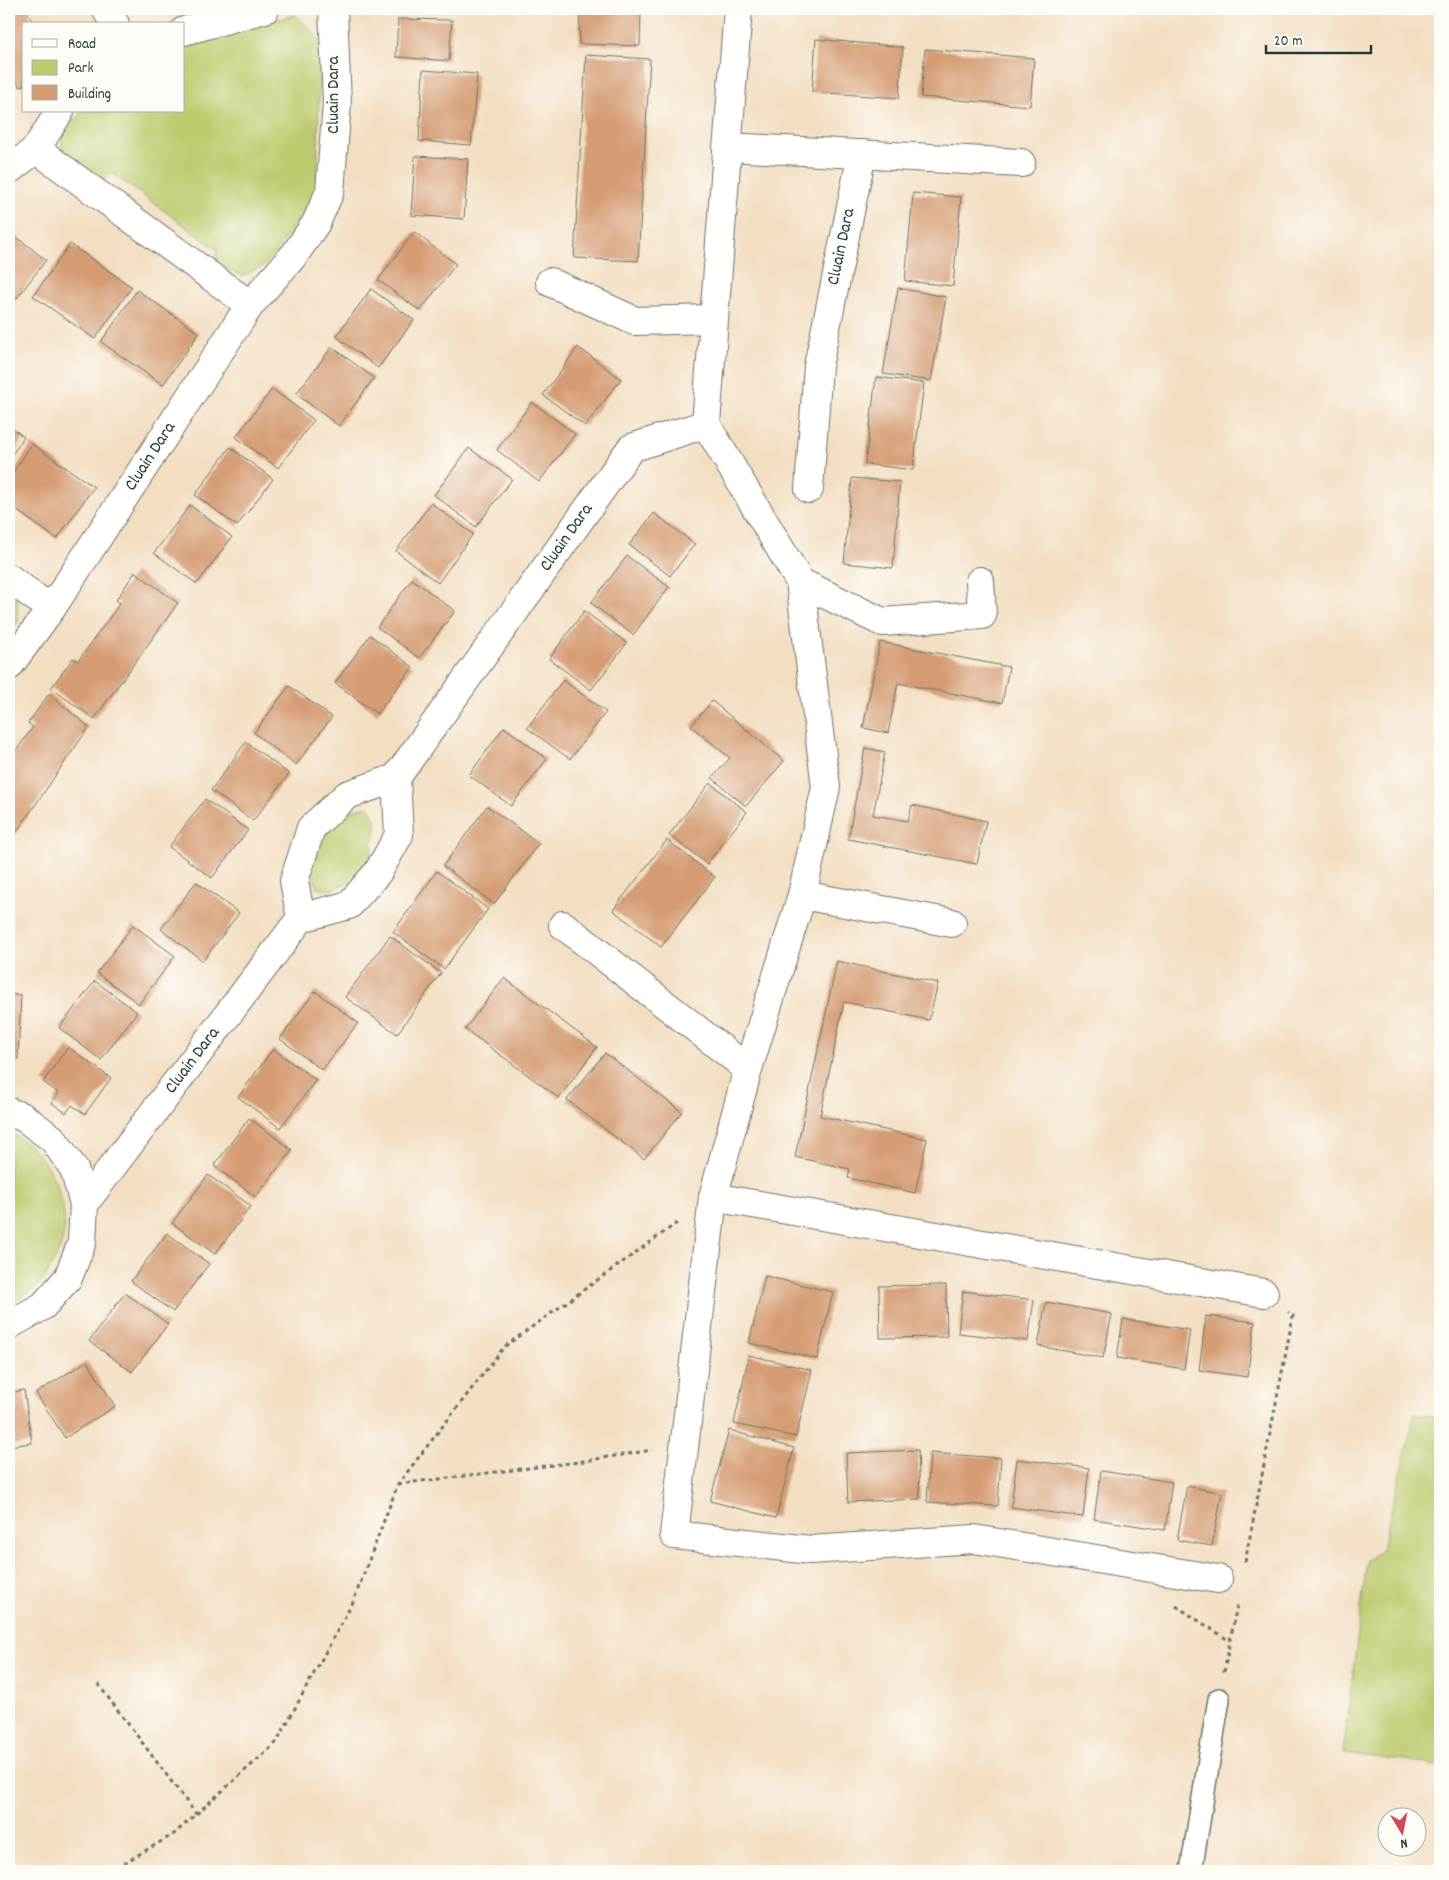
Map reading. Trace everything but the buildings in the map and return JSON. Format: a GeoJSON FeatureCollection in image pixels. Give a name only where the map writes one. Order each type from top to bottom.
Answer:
{"type":"FeatureCollection","features":[{"type":"Feature","properties":{"kind":"street"},"geometry":{"type":"LineString","coordinates":[[106,9],[114,22]]}},
{"type":"Feature","properties":{"kind":"street"},"geometry":{"type":"LineString","coordinates":[[185,31],[265,9]]}},
{"type":"Feature","properties":{"kind":"street","name":"Cluain Dara"},"geometry":{"type":"LineString","coordinates":[[9,666],[51,610],[250,305],[295,254],[316,223],[330,191],[337,103],[333,9]]}},
{"type":"Feature","properties":{"kind":"street"},"geometry":{"type":"LineString","coordinates":[[738,9],[706,424],[800,582],[826,787],[802,895],[748,1069],[713,1198],[674,1535],[811,1550],[974,1539],[1218,1579]]}},
{"type":"Feature","properties":{"kind":"street"},"geometry":{"type":"LineString","coordinates":[[9,170],[36,149],[59,112]]}},
{"type":"Feature","properties":{"kind":"street"},"geometry":{"type":"LineString","coordinates":[[727,147],[1021,163]]}},
{"type":"Feature","properties":{"kind":"street"},"geometry":{"type":"LineString","coordinates":[[36,149],[250,305]]}},
{"type":"Feature","properties":{"kind":"street","name":"Cluain Dara"},"geometry":{"type":"LineString","coordinates":[[809,489],[818,366],[862,154]]}},
{"type":"Feature","properties":{"kind":"street"},"geometry":{"type":"LineString","coordinates":[[550,282],[635,321],[714,319]]}},
{"type":"Feature","properties":{"kind":"street","name":"Cluain Dara"},"geometry":{"type":"LineString","coordinates":[[396,778],[631,448],[706,424]]}},
{"type":"Feature","properties":{"kind":"street"},"geometry":{"type":"LineString","coordinates":[[9,578],[51,610]]}},
{"type":"Feature","properties":{"kind":"street"},"geometry":{"type":"LineString","coordinates":[[800,582],[882,622],[982,615],[980,581]]}},
{"type":"Feature","properties":{"kind":"street"},"geometry":{"type":"LineString","coordinates":[[396,778],[399,835],[378,872],[349,905],[301,918],[294,881],[311,828],[347,795],[396,778]]}},
{"type":"Feature","properties":{"kind":"street"},"geometry":{"type":"LineString","coordinates":[[802,895],[952,923]]}},
{"type":"Feature","properties":{"kind":"street","name":"Cluain Dara"},"geometry":{"type":"LineString","coordinates":[[84,1204],[301,918]]}},
{"type":"Feature","properties":{"kind":"street"},"geometry":{"type":"LineString","coordinates":[[563,925],[748,1069]]}},
{"type":"Feature","properties":{"kind":"street"},"geometry":{"type":"LineString","coordinates":[[9,1112],[23,1117],[53,1139],[74,1169],[84,1204],[82,1242],[68,1278],[42,1306],[9,1325]]}},
{"type":"Feature","properties":{"kind":"street"},"geometry":{"type":"LineString","coordinates":[[713,1198],[1264,1294]]}},
{"type":"Feature","properties":{"kind":"lane"},"geometry":{"type":"LineString","coordinates":[[1191,1871],[1219,1699]]}},
{"type":"Feature","properties":{"kind":"path"},"geometry":{"type":"LineString","coordinates":[[110,1871],[174,1834],[276,1743],[353,1602],[398,1484],[504,1347],[713,1198]]}},
{"type":"Feature","properties":{"kind":"path"},"geometry":{"type":"LineString","coordinates":[[1245,1565],[1292,1316],[1264,1294]]}},
{"type":"Feature","properties":{"kind":"path"},"geometry":{"type":"LineString","coordinates":[[398,1484],[578,1462],[685,1445]]}},
{"type":"Feature","properties":{"kind":"path"},"geometry":{"type":"LineString","coordinates":[[1219,1699],[1237,1603]]}},
{"type":"Feature","properties":{"kind":"path"},"geometry":{"type":"LineString","coordinates":[[98,1684],[196,1814]]}},
{"type":"Feature","properties":{"kind":"green space"},"geometry":{"type":"Polygon","coordinates":[[[296,15],[320,40],[317,194],[267,264],[243,276],[216,265],[217,249],[113,174],[101,180],[62,149],[62,130],[82,112],[185,112],[185,48],[250,25],[296,15]]]}},
{"type":"Feature","properties":{"kind":"green space"},"geometry":{"type":"Polygon","coordinates":[[[9,591],[17,597],[18,622],[9,632],[9,591]]]}},
{"type":"Feature","properties":{"kind":"green space"},"geometry":{"type":"Polygon","coordinates":[[[369,806],[377,824],[370,859],[349,881],[332,890],[317,888],[311,871],[315,848],[332,823],[354,809],[369,806]]]}},
{"type":"Feature","properties":{"kind":"green space"},"geometry":{"type":"Polygon","coordinates":[[[9,1133],[23,1140],[46,1165],[61,1197],[64,1231],[59,1251],[42,1281],[30,1292],[9,1304],[9,1133]]]}},
{"type":"Feature","properties":{"kind":"green space"},"geometry":{"type":"Polygon","coordinates":[[[1415,1413],[1440,1417],[1440,1766],[1343,1753],[1367,1560],[1382,1549],[1415,1413]]]}}]}
